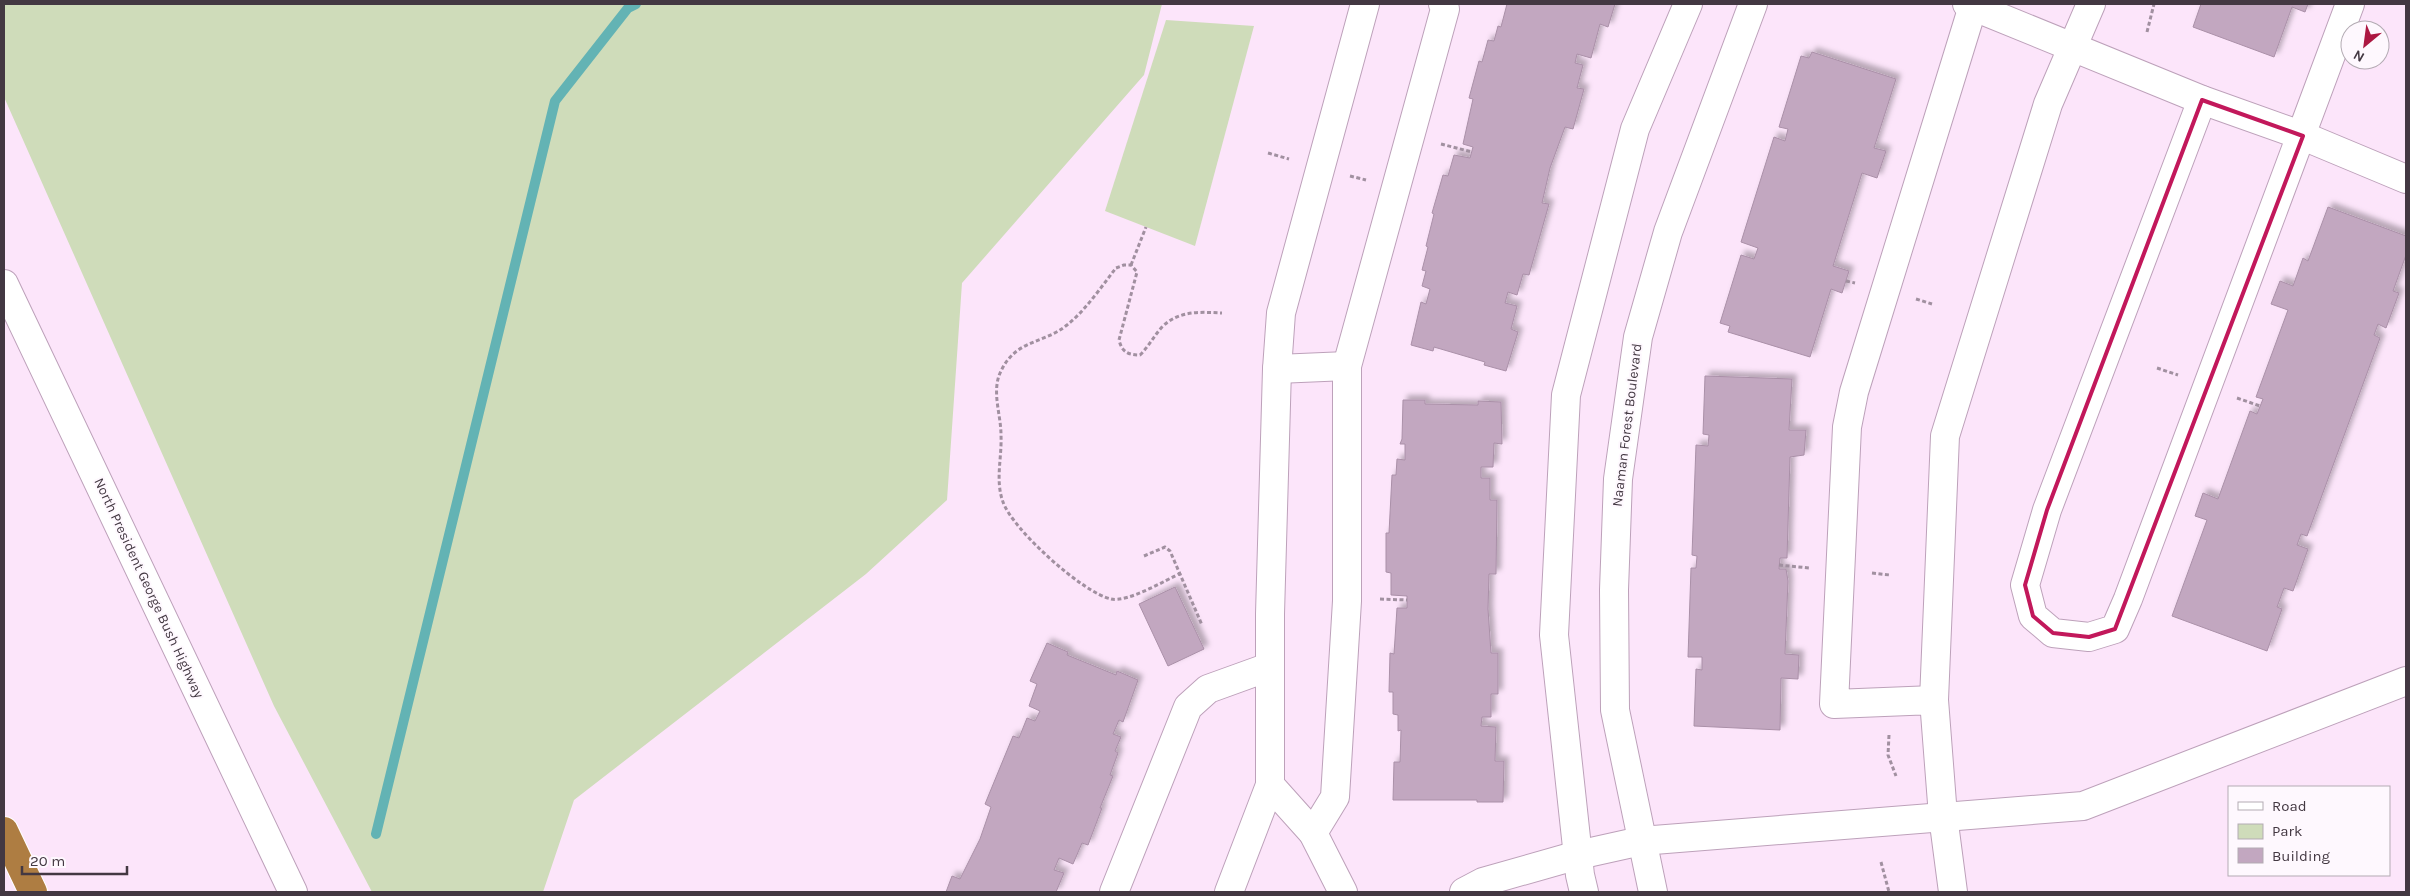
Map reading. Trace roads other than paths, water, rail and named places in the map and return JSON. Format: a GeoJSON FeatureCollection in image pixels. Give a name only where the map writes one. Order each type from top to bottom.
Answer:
{"type":"FeatureCollection","features":[{"type":"Feature","properties":{"kind":"highway"},"geometry":{"type":"LineString","coordinates":[[4,831],[33,892]]}},
{"type":"Feature","properties":{"kind":"street"},"geometry":{"type":"LineString","coordinates":[[1229,892],[1270,785],[1269,667],[1276,369],[1281,313],[1366,4]]}},
{"type":"Feature","properties":{"kind":"street"},"geometry":{"type":"LineString","coordinates":[[1313,833],[1336,797],[1347,601],[1347,366],[1445,9],[1443,4]]}},
{"type":"Feature","properties":{"kind":"street"},"geometry":{"type":"LineString","coordinates":[[1584,892],[1578,855],[1554,635],[1566,395],[1634,129],[1688,4]]}},
{"type":"Feature","properties":{"kind":"street","name":"Naaman Forest Boulevard"},"geometry":{"type":"LineString","coordinates":[[1653,892],[1615,710],[1614,590],[1618,479],[1638,337],[1646,308],[1668,232],[1753,4]]}},
{"type":"Feature","properties":{"kind":"street"},"geometry":{"type":"LineString","coordinates":[[1953,892],[1943,816],[1934,700],[1945,436],[2048,104],[2092,4]]}},
{"type":"Feature","properties":{"kind":"street"},"geometry":{"type":"LineString","coordinates":[[2202,100],[2047,510],[2025,585],[2033,616],[2053,634],[2089,637],[2115,629],[2128,599],[2350,4]]}},
{"type":"Feature","properties":{"kind":"street"},"geometry":{"type":"LineString","coordinates":[[1934,700],[1834,704],[1847,428],[1856,383],[1970,5],[2202,100],[2405,173]]}},
{"type":"Feature","properties":{"kind":"street","name":"North President George Bush Highway"},"geometry":{"type":"LineString","coordinates":[[4,284],[293,892]]}},
{"type":"Feature","properties":{"kind":"street"},"geometry":{"type":"LineString","coordinates":[[1276,369],[1347,366]]}},
{"type":"Feature","properties":{"kind":"street"},"geometry":{"type":"LineString","coordinates":[[1114,892],[1188,707],[1208,689],[1269,667]]}},
{"type":"Feature","properties":{"kind":"street"},"geometry":{"type":"LineString","coordinates":[[1464,892],[1482,882],[1578,855],[1641,841],[2083,806],[2406,681]]}},
{"type":"Feature","properties":{"kind":"street"},"geometry":{"type":"LineString","coordinates":[[1270,785],[1313,833],[1344,892]]}},
{"type":"Feature","properties":{"kind":"waterway"},"geometry":{"type":"LineString","coordinates":[[376,834],[555,101],[628,8],[636,4]]}}]}
